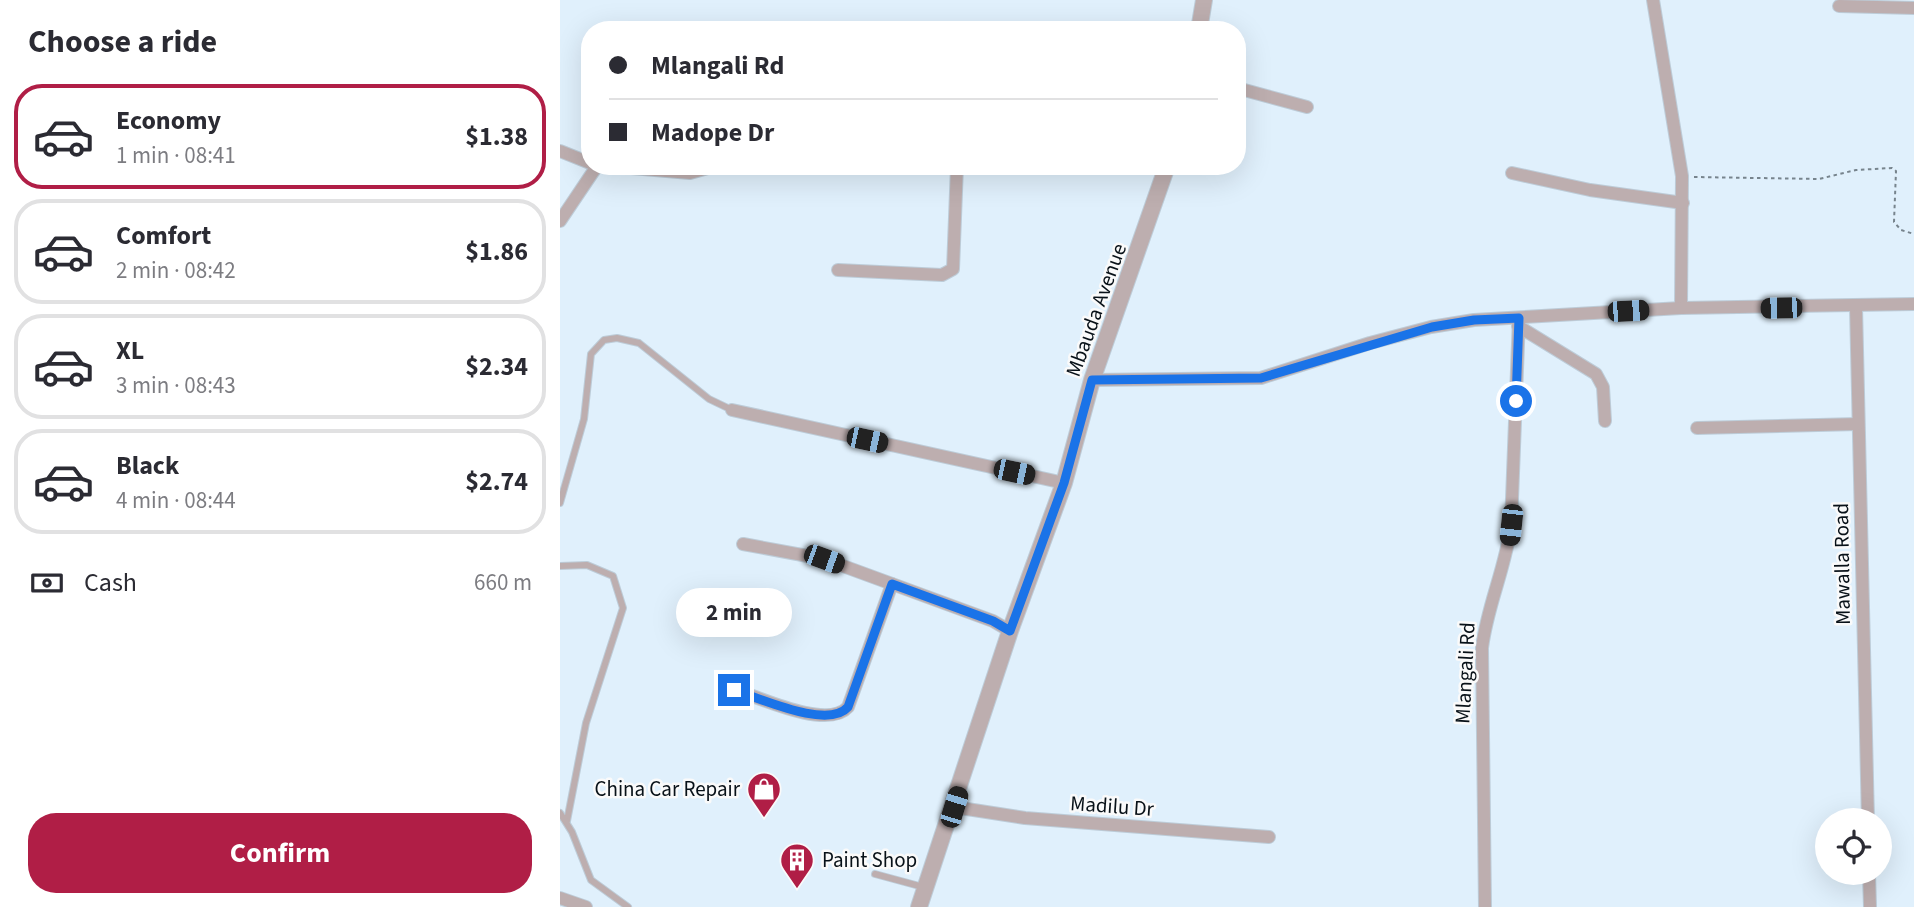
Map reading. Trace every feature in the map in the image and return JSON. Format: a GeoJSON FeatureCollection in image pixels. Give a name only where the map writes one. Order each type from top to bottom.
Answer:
{"type":"FeatureCollection","features":[{"type":"Feature","properties":{"kind":"street"},"geometry":{"type":"LineString","coordinates":[[1200,21],[1204,0]]}},
{"type":"Feature","properties":{"kind":"street"},"geometry":{"type":"LineString","coordinates":[[1653,0],[1682,176],[1681,308]]}},
{"type":"Feature","properties":{"kind":"street"},"geometry":{"type":"LineString","coordinates":[[1839,6],[1914,8]]}},
{"type":"Feature","properties":{"kind":"street"},"geometry":{"type":"LineString","coordinates":[[1246,90],[1307,107]]}},
{"type":"Feature","properties":{"kind":"street"},"geometry":{"type":"LineString","coordinates":[[560,151],[581,159]]}},
{"type":"Feature","properties":{"kind":"street"},"geometry":{"type":"LineString","coordinates":[[1512,173],[1590,190],[1683,203]]}},
{"type":"Feature","properties":{"kind":"street"},"geometry":{"type":"LineString","coordinates":[[560,220],[591,175]]}},
{"type":"Feature","properties":{"kind":"street"},"geometry":{"type":"LineString","coordinates":[[838,270],[942,275],[953,269],[957,175]]}},
{"type":"Feature","properties":{"kind":"street","name":"Mbauda Avenue"},"geometry":{"type":"LineString","coordinates":[[919,907],[1010,631],[1064,483],[1092,380],[1164,175]]}},
{"type":"Feature","properties":{"kind":"street"},"geometry":{"type":"LineString","coordinates":[[1092,380],[1261,378],[1432,327],[1474,320],[1519,322],[1681,308],[1914,304]]}},
{"type":"Feature","properties":{"kind":"street","name":"Mawalla Road"},"geometry":{"type":"LineString","coordinates":[[1856,307],[1868,808]]}},
{"type":"Feature","properties":{"kind":"street"},"geometry":{"type":"LineString","coordinates":[[1519,322],[1596,374],[1603,387],[1605,421]]}},
{"type":"Feature","properties":{"kind":"street","name":"Mlangali Rd"},"geometry":{"type":"LineString","coordinates":[[1485,907],[1482,648],[1485,620],[1509,539],[1519,322]]}},
{"type":"Feature","properties":{"kind":"street"},"geometry":{"type":"LineString","coordinates":[[733,410],[1064,483]]}},
{"type":"Feature","properties":{"kind":"street"},"geometry":{"type":"LineString","coordinates":[[1697,428],[1858,424]]}},
{"type":"Feature","properties":{"kind":"street"},"geometry":{"type":"LineString","coordinates":[[743,544],[810,555],[993,621],[1010,631]]}},
{"type":"Feature","properties":{"kind":"street"},"geometry":{"type":"LineString","coordinates":[[734,690],[805,713],[832,717],[843,713],[848,707],[892,584]]}},
{"type":"Feature","properties":{"kind":"street","name":"Madilu Dr"},"geometry":{"type":"LineString","coordinates":[[954,807],[1025,818],[1269,836]]}},
{"type":"Feature","properties":{"kind":"street"},"geometry":{"type":"LineString","coordinates":[[1869,885],[1870,907]]}},
{"type":"Feature","properties":{"kind":"street"},"geometry":{"type":"LineString","coordinates":[[560,898],[586,907]]}},
{"type":"Feature","properties":{"kind":"lane"},"geometry":{"type":"LineString","coordinates":[[560,503],[584,419],[591,354],[604,340],[617,338],[639,343],[709,398],[733,410]]}},
{"type":"Feature","properties":{"kind":"lane"},"geometry":{"type":"LineString","coordinates":[[560,566],[587,565],[613,576],[623,608],[586,723],[567,821]]}},
{"type":"Feature","properties":{"kind":"lane"},"geometry":{"type":"LineString","coordinates":[[560,813],[567,821],[591,880],[628,907]]}},
{"type":"Feature","properties":{"kind":"lane"},"geometry":{"type":"LineString","coordinates":[[875,874],[925,888]]}},
{"type":"Feature","properties":{"kind":"path"},"geometry":{"type":"LineString","coordinates":[[1682,176],[1819,179],[1856,170],[1892,168],[1896,170],[1898,179],[1894,222],[1901,230],[1914,234]]}},
{"type":"Feature","properties":{"kind":"place","name":"China Car Repair"},"geometry":{"type":"Point","coordinates":[764,819]}},
{"type":"Feature","properties":{"kind":"place","name":"Paint Shop"},"geometry":{"type":"Point","coordinates":[797,890]}},
{"type":"Feature","properties":{"kind":"route"},"geometry":{"type":"LineString","coordinates":[[734,690],[805,713],[832,717],[843,713],[848,707],[869,640],[892,584],[993,621],[1010,631],[1064,483],[1092,380],[1261,378],[1288,372],[1370,343],[1432,327],[1474,320],[1519,318],[1516,401]]}}]}
